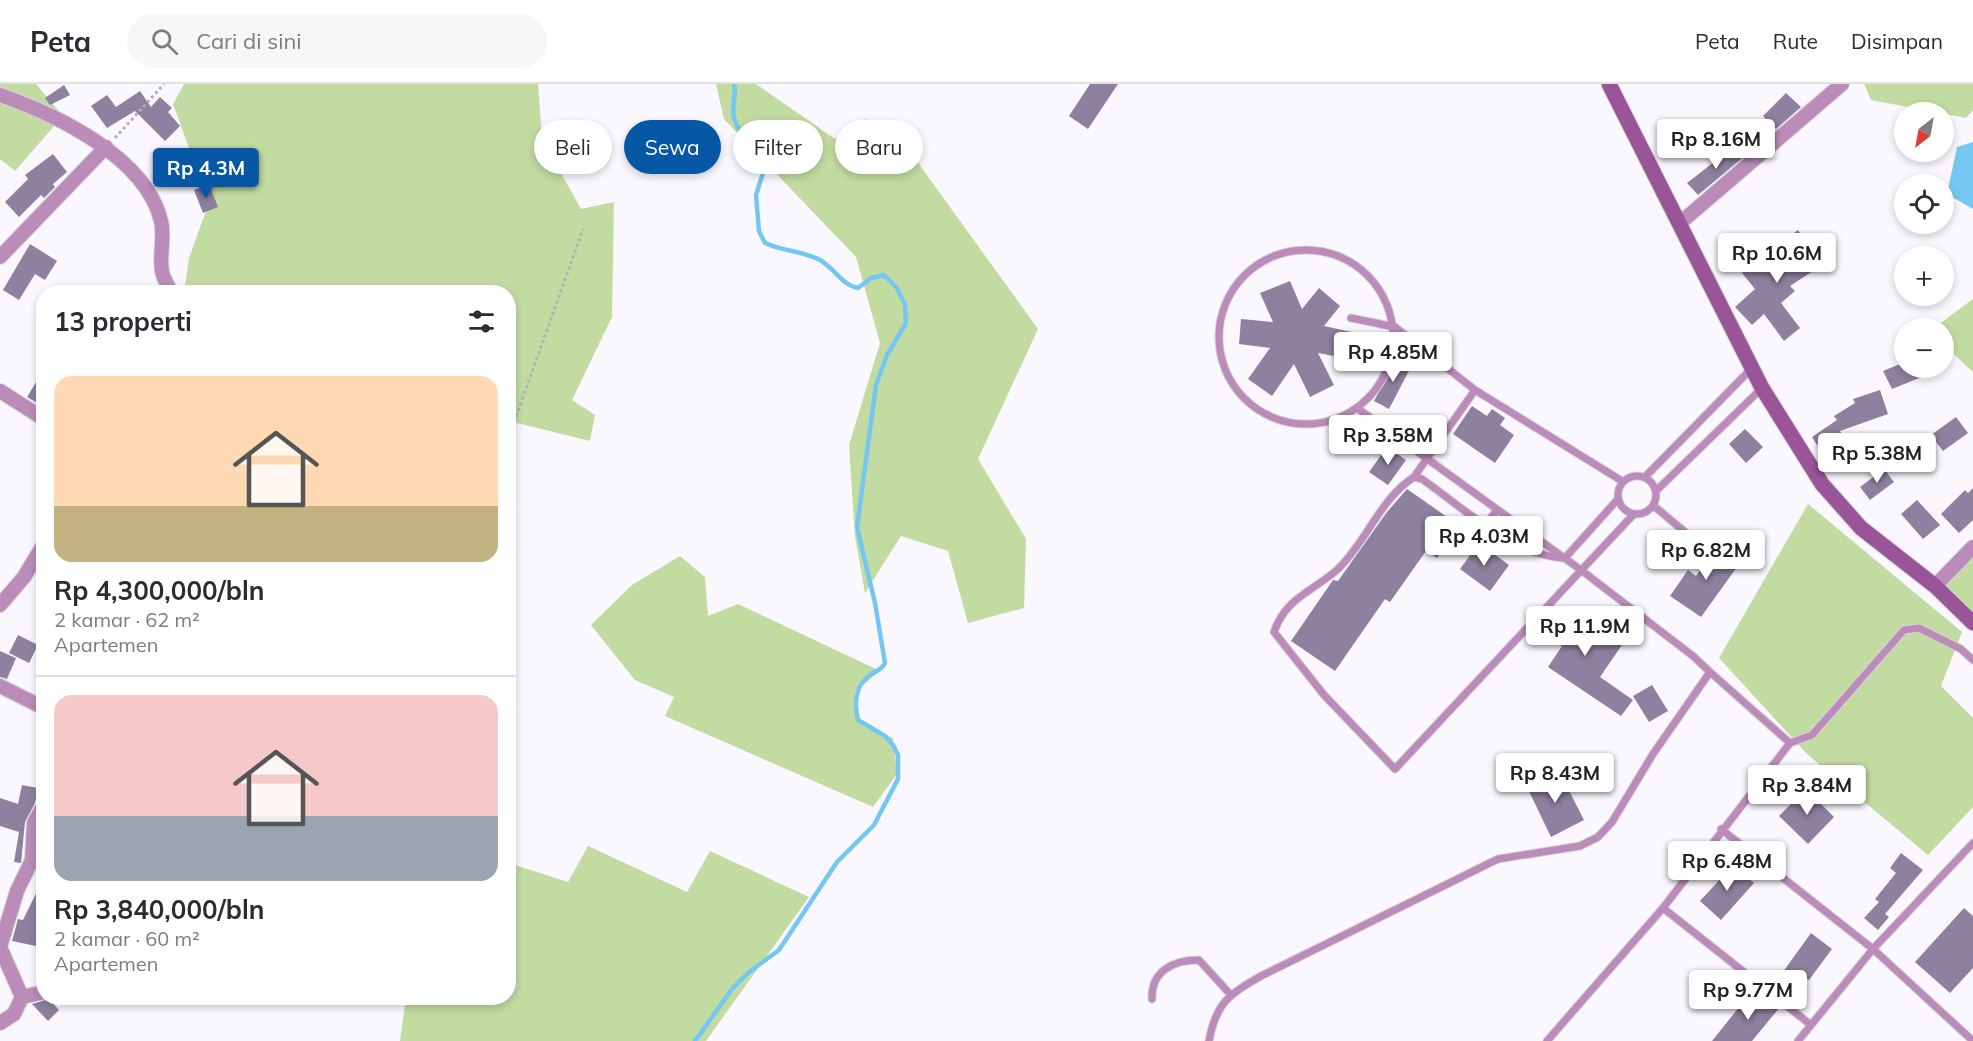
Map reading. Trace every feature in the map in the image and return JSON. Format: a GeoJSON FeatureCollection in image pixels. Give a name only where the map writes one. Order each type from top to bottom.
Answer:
{"type":"FeatureCollection","features":[{"type":"Feature","properties":{"kind":"street"},"geometry":{"type":"LineString","coordinates":[[1609,84],[1762,388],[1822,484],[1839,506],[1861,528],[1935,586],[1973,623]]}},
{"type":"Feature","properties":{"kind":"street"},"geometry":{"type":"LineString","coordinates":[[1680,223],[1842,84]]}},
{"type":"Feature","properties":{"kind":"street"},"geometry":{"type":"LineString","coordinates":[[0,94],[42,110],[106,147],[142,182],[161,220],[162,273],[168,285]]}},
{"type":"Feature","properties":{"kind":"street"},"geometry":{"type":"LineString","coordinates":[[0,257],[106,147]]}},
{"type":"Feature","properties":{"kind":"street"},"geometry":{"type":"LineString","coordinates":[[0,391],[36,414]]}},
{"type":"Feature","properties":{"kind":"street"},"geometry":{"type":"LineString","coordinates":[[1935,586],[1973,547]]}},
{"type":"Feature","properties":{"kind":"street"},"geometry":{"type":"LineString","coordinates":[[0,605],[24,577],[36,557]]}},
{"type":"Feature","properties":{"kind":"street"},"geometry":{"type":"LineString","coordinates":[[0,686],[36,704]]}},
{"type":"Feature","properties":{"kind":"street"},"geometry":{"type":"LineString","coordinates":[[0,1023],[14,1014],[22,997],[0,947],[17,891],[32,860],[36,819]]}},
{"type":"Feature","properties":{"kind":"street"},"geometry":{"type":"LineString","coordinates":[[22,997],[36,994]]}},
{"type":"Feature","properties":{"kind":"lane"},"geometry":{"type":"LineString","coordinates":[[1306,249],[1342,257],[1371,279],[1382,294],[1395,327],[1395,339],[1386,374],[1374,393],[1357,408],[1324,423],[1287,423],[1253,408],[1240,395],[1221,363],[1218,327],[1221,309],[1240,278],[1270,256],[1306,249]]}},
{"type":"Feature","properties":{"kind":"lane"},"geometry":{"type":"LineString","coordinates":[[1351,318],[1395,327],[1475,390],[1622,482]]}},
{"type":"Feature","properties":{"kind":"lane"},"geometry":{"type":"LineString","coordinates":[[1646,476],[1752,368]]}},
{"type":"Feature","properties":{"kind":"lane"},"geometry":{"type":"LineString","coordinates":[[1654,507],[1657,490],[1762,388]]}},
{"type":"Feature","properties":{"kind":"lane"},"geometry":{"type":"LineString","coordinates":[[1475,390],[1414,477],[1399,487],[1338,569],[1301,593],[1278,622],[1274,632],[1324,695],[1395,769],[1633,515]]}},
{"type":"Feature","properties":{"kind":"lane"},"geometry":{"type":"LineString","coordinates":[[1357,408],[1565,558],[1693,656],[1790,743]]}},
{"type":"Feature","properties":{"kind":"lane"},"geometry":{"type":"LineString","coordinates":[[1565,558],[1618,499],[1622,482],[1635,475],[1646,476],[1657,490]]}},
{"type":"Feature","properties":{"kind":"lane"},"geometry":{"type":"LineString","coordinates":[[1414,477],[1422,479],[1524,550],[1545,557],[1565,558]]}},
{"type":"Feature","properties":{"kind":"lane"},"geometry":{"type":"LineString","coordinates":[[1618,499],[1626,512],[1633,515],[1640,515],[1654,507]]}},
{"type":"Feature","properties":{"kind":"lane"},"geometry":{"type":"LineString","coordinates":[[1654,507],[1704,548]]}},
{"type":"Feature","properties":{"kind":"lane"},"geometry":{"type":"LineString","coordinates":[[1486,524],[1497,510]]}},
{"type":"Feature","properties":{"kind":"lane"},"geometry":{"type":"LineString","coordinates":[[1547,1041],[1663,908],[1790,743],[1812,735],[1904,630],[1919,628],[1961,649],[1973,660]]}},
{"type":"Feature","properties":{"kind":"lane"},"geometry":{"type":"LineString","coordinates":[[1209,1041],[1213,1020],[1230,994],[1498,859],[1580,846],[1598,837],[1612,822],[1653,754],[1710,672]]}},
{"type":"Feature","properties":{"kind":"lane"},"geometry":{"type":"LineString","coordinates":[[1721,830],[1873,950],[1973,1041]]}},
{"type":"Feature","properties":{"kind":"lane"},"geometry":{"type":"LineString","coordinates":[[1798,1041],[1873,950],[1973,843]]}},
{"type":"Feature","properties":{"kind":"lane"},"geometry":{"type":"LineString","coordinates":[[1663,908],[1811,1025]]}},
{"type":"Feature","properties":{"kind":"lane"},"geometry":{"type":"LineString","coordinates":[[1152,999],[1152,987],[1158,974],[1169,966],[1186,960],[1199,960],[1230,994]]}},
{"type":"Feature","properties":{"kind":"path"},"geometry":{"type":"LineString","coordinates":[[106,147],[164,84]]}},
{"type":"Feature","properties":{"kind":"path"},"geometry":{"type":"LineString","coordinates":[[516,417],[583,229]]}},
{"type":"Feature","properties":{"kind":"green space"},"geometry":{"type":"Polygon","coordinates":[[[0,84],[36,84],[63,116],[15,171],[0,159],[0,84]]]}},
{"type":"Feature","properties":{"kind":"green space"},"geometry":{"type":"Polygon","coordinates":[[[184,84],[538,84],[541,120],[534,120],[534,174],[562,174],[581,209],[614,202],[612,317],[572,400],[595,415],[590,441],[516,423],[516,285],[185,285],[189,258],[209,203],[173,104],[184,84]]]}},
{"type":"Feature","properties":{"kind":"green space"},"geometry":{"type":"Polygon","coordinates":[[[716,84],[756,84],[808,120],[733,120],[733,128],[724,119],[716,84]]]}},
{"type":"Feature","properties":{"kind":"green space"},"geometry":{"type":"Polygon","coordinates":[[[1864,84],[1973,84],[1973,110],[1966,118],[1954,116],[1954,102],[1894,102],[1894,104],[1871,100],[1864,84]]]}},
{"type":"Feature","properties":{"kind":"green space"},"geometry":{"type":"Polygon","coordinates":[[[823,131],[835,139],[835,174],[923,174],[923,170],[1038,329],[978,459],[1026,539],[1024,608],[968,623],[948,551],[901,536],[865,593],[855,536],[849,445],[880,343],[856,257],[777,174],[823,174],[823,131]]]}},
{"type":"Feature","properties":{"kind":"green space"},"geometry":{"type":"Polygon","coordinates":[[[1973,299],[1973,372],[1954,354],[1954,318],[1947,318],[1973,299]]]}},
{"type":"Feature","properties":{"kind":"green space"},"geometry":{"type":"Polygon","coordinates":[[[1808,504],[1962,632],[1941,686],[1973,718],[1973,807],[1928,855],[1807,754],[1719,658],[1808,504]]]}},
{"type":"Feature","properties":{"kind":"green space"},"geometry":{"type":"Polygon","coordinates":[[[1973,540],[1973,619],[1933,585],[1973,540]]]}},
{"type":"Feature","properties":{"kind":"green space"},"geometry":{"type":"Polygon","coordinates":[[[680,556],[705,577],[708,616],[738,604],[880,671],[855,692],[857,720],[893,738],[897,774],[873,807],[665,716],[674,697],[635,680],[591,625],[632,585],[680,556]]]}},
{"type":"Feature","properties":{"kind":"green space"},"geometry":{"type":"Polygon","coordinates":[[[588,846],[687,892],[710,851],[809,897],[706,1041],[400,1041],[405,1005],[516,1005],[516,865],[568,882],[588,846]]]}},
{"type":"Feature","properties":{"kind":"water"},"geometry":{"type":"Polygon","coordinates":[[[1973,142],[1973,209],[1954,198],[1954,174],[1951,174],[1957,147],[1973,142]]]}},
{"type":"Feature","properties":{"kind":"building"},"geometry":{"type":"Polygon","coordinates":[[[1090,84],[1118,84],[1088,129],[1069,116],[1090,84]]]}},
{"type":"Feature","properties":{"kind":"building"},"geometry":{"type":"Polygon","coordinates":[[[64,85],[70,95],[50,105],[45,98],[64,85]]]}},
{"type":"Feature","properties":{"kind":"building"},"geometry":{"type":"Polygon","coordinates":[[[140,91],[151,107],[160,97],[172,108],[168,112],[180,126],[165,141],[135,111],[107,128],[91,106],[107,95],[116,107],[140,91]]]}},
{"type":"Feature","properties":{"kind":"building"},"geometry":{"type":"Polygon","coordinates":[[[1786,93],[1801,107],[1776,129],[1763,116],[1786,93]]]}},
{"type":"Feature","properties":{"kind":"building"},"geometry":{"type":"Polygon","coordinates":[[[1737,144],[1746,155],[1698,195],[1687,183],[1737,144]]]}},
{"type":"Feature","properties":{"kind":"building"},"geometry":{"type":"Polygon","coordinates":[[[53,154],[67,172],[53,184],[55,187],[44,198],[41,195],[19,217],[5,202],[28,179],[25,175],[53,154]]]}},
{"type":"Feature","properties":{"kind":"building"},"geometry":{"type":"Polygon","coordinates":[[[209,184],[218,207],[203,213],[194,190],[209,184]]]}},
{"type":"Feature","properties":{"kind":"building"},"geometry":{"type":"Polygon","coordinates":[[[1798,230],[1812,250],[1809,252],[1819,267],[1790,286],[1795,291],[1781,303],[1800,328],[1784,341],[1764,314],[1752,325],[1735,307],[1755,289],[1742,273],[1798,230]]]}},
{"type":"Feature","properties":{"kind":"building"},"geometry":{"type":"Polygon","coordinates":[[[30,244],[57,261],[45,280],[35,274],[19,300],[3,290],[30,244]]]}},
{"type":"Feature","properties":{"kind":"building"},"geometry":{"type":"Polygon","coordinates":[[[1290,281],[1302,309],[1319,288],[1340,306],[1324,326],[1361,334],[1355,360],[1318,353],[1334,385],[1310,397],[1294,364],[1272,396],[1248,379],[1270,348],[1239,344],[1241,319],[1273,322],[1260,293],[1290,281]]]}},
{"type":"Feature","properties":{"kind":"building"},"geometry":{"type":"Polygon","coordinates":[[[1398,357],[1412,365],[1389,409],[1374,401],[1398,357]]]}},
{"type":"Feature","properties":{"kind":"building"},"geometry":{"type":"Polygon","coordinates":[[[1894,366],[1894,378],[1919,378],[1892,389],[1883,371],[1894,366]]]}},
{"type":"Feature","properties":{"kind":"building"},"geometry":{"type":"Polygon","coordinates":[[[36,382],[36,402],[27,397],[36,382]]]}},
{"type":"Feature","properties":{"kind":"building"},"geometry":{"type":"Polygon","coordinates":[[[1880,390],[1888,414],[1840,431],[1845,440],[1823,454],[1812,437],[1837,420],[1834,416],[1855,403],[1853,399],[1880,390]]]}},
{"type":"Feature","properties":{"kind":"building"},"geometry":{"type":"Polygon","coordinates":[[[1472,406],[1487,416],[1492,409],[1505,418],[1500,425],[1514,435],[1495,463],[1453,434],[1472,406]]]}},
{"type":"Feature","properties":{"kind":"building"},"geometry":{"type":"Polygon","coordinates":[[[1956,417],[1968,433],[1943,451],[1931,435],[1956,417]]]}},
{"type":"Feature","properties":{"kind":"building"},"geometry":{"type":"Polygon","coordinates":[[[1745,429],[1763,447],[1746,463],[1729,444],[1745,429]]]}},
{"type":"Feature","properties":{"kind":"building"},"geometry":{"type":"Polygon","coordinates":[[[1387,447],[1406,460],[1388,485],[1369,472],[1387,447]]]}},
{"type":"Feature","properties":{"kind":"building"},"geometry":{"type":"Polygon","coordinates":[[[1884,469],[1894,482],[1870,500],[1860,487],[1884,469]]]}},
{"type":"Feature","properties":{"kind":"building"},"geometry":{"type":"Polygon","coordinates":[[[1973,488],[1973,520],[1959,533],[1941,514],[1965,490],[1968,493],[1973,488]]]}},
{"type":"Feature","properties":{"kind":"building"},"geometry":{"type":"Polygon","coordinates":[[[1407,489],[1460,526],[1437,558],[1426,551],[1390,602],[1385,599],[1335,671],[1291,641],[1333,580],[1338,581],[1387,512],[1407,489]]]}},
{"type":"Feature","properties":{"kind":"building"},"geometry":{"type":"Polygon","coordinates":[[[1917,500],[1940,525],[1923,539],[1901,514],[1917,500]]]}},
{"type":"Feature","properties":{"kind":"building"},"geometry":{"type":"Polygon","coordinates":[[[1479,543],[1509,565],[1490,591],[1460,569],[1479,543]]]}},
{"type":"Feature","properties":{"kind":"building"},"geometry":{"type":"Polygon","coordinates":[[[1719,544],[1742,560],[1701,617],[1670,596],[1688,570],[1696,576],[1719,544]]]}},
{"type":"Feature","properties":{"kind":"building"},"geometry":{"type":"Polygon","coordinates":[[[1554,608],[1577,624],[1584,614],[1624,642],[1600,677],[1633,700],[1621,716],[1548,667],[1562,646],[1536,629],[1554,608]]]}},
{"type":"Feature","properties":{"kind":"building"},"geometry":{"type":"Polygon","coordinates":[[[18,635],[36,644],[29,663],[9,653],[18,635]]]}},
{"type":"Feature","properties":{"kind":"building"},"geometry":{"type":"Polygon","coordinates":[[[0,651],[16,658],[7,679],[0,677],[0,651]]]}},
{"type":"Feature","properties":{"kind":"building"},"geometry":{"type":"Polygon","coordinates":[[[1652,685],[1668,711],[1649,722],[1633,696],[1652,685]]]}},
{"type":"Feature","properties":{"kind":"building"},"geometry":{"type":"Polygon","coordinates":[[[1559,771],[1584,820],[1551,837],[1527,787],[1559,771]]]}},
{"type":"Feature","properties":{"kind":"building"},"geometry":{"type":"Polygon","coordinates":[[[22,785],[36,788],[35,803],[25,822],[21,863],[14,862],[19,832],[0,826],[0,798],[18,804],[22,785]]]}},
{"type":"Feature","properties":{"kind":"building"},"geometry":{"type":"Polygon","coordinates":[[[1806,789],[1834,817],[1808,844],[1779,816],[1806,789]]]}},
{"type":"Feature","properties":{"kind":"building"},"geometry":{"type":"Polygon","coordinates":[[[1901,853],[1923,870],[1885,914],[1889,917],[1878,930],[1864,918],[1879,902],[1875,899],[1896,873],[1890,868],[1901,853]]]}},
{"type":"Feature","properties":{"kind":"building"},"geometry":{"type":"Polygon","coordinates":[[[1733,865],[1754,883],[1721,920],[1700,901],[1733,865]]]}},
{"type":"Feature","properties":{"kind":"building"},"geometry":{"type":"Polygon","coordinates":[[[36,893],[36,946],[12,941],[18,919],[23,920],[36,893]]]}},
{"type":"Feature","properties":{"kind":"building"},"geometry":{"type":"Polygon","coordinates":[[[1964,908],[1973,916],[1973,968],[1950,993],[1915,962],[1964,908]]]}},
{"type":"Feature","properties":{"kind":"building"},"geometry":{"type":"Polygon","coordinates":[[[1811,933],[1832,949],[1809,980],[1804,977],[1787,999],[1772,987],[1811,933]]]}},
{"type":"Feature","properties":{"kind":"building"},"geometry":{"type":"Polygon","coordinates":[[[1748,996],[1758,1004],[1765,996],[1780,1007],[1752,1041],[1712,1041],[1748,996]]]}},
{"type":"Feature","properties":{"kind":"building"},"geometry":{"type":"Polygon","coordinates":[[[32,1004],[54,1005],[59,1010],[48,1021],[32,1004]]]}},
{"type":"Feature","properties":{"kind":"waterway"},"geometry":{"type":"LineString","coordinates":[[695,1041],[732,989],[749,972],[779,950],[837,862],[874,825],[898,779],[898,755],[893,745],[885,736],[858,720],[857,714],[856,701],[861,684],[881,669],[885,663],[875,603],[857,527],[876,385],[887,355],[906,323],[905,304],[896,287],[884,275],[871,278],[858,288],[847,283],[820,260],[765,243],[759,231],[756,195],[765,167],[736,125],[733,114],[734,84]]}}]}
